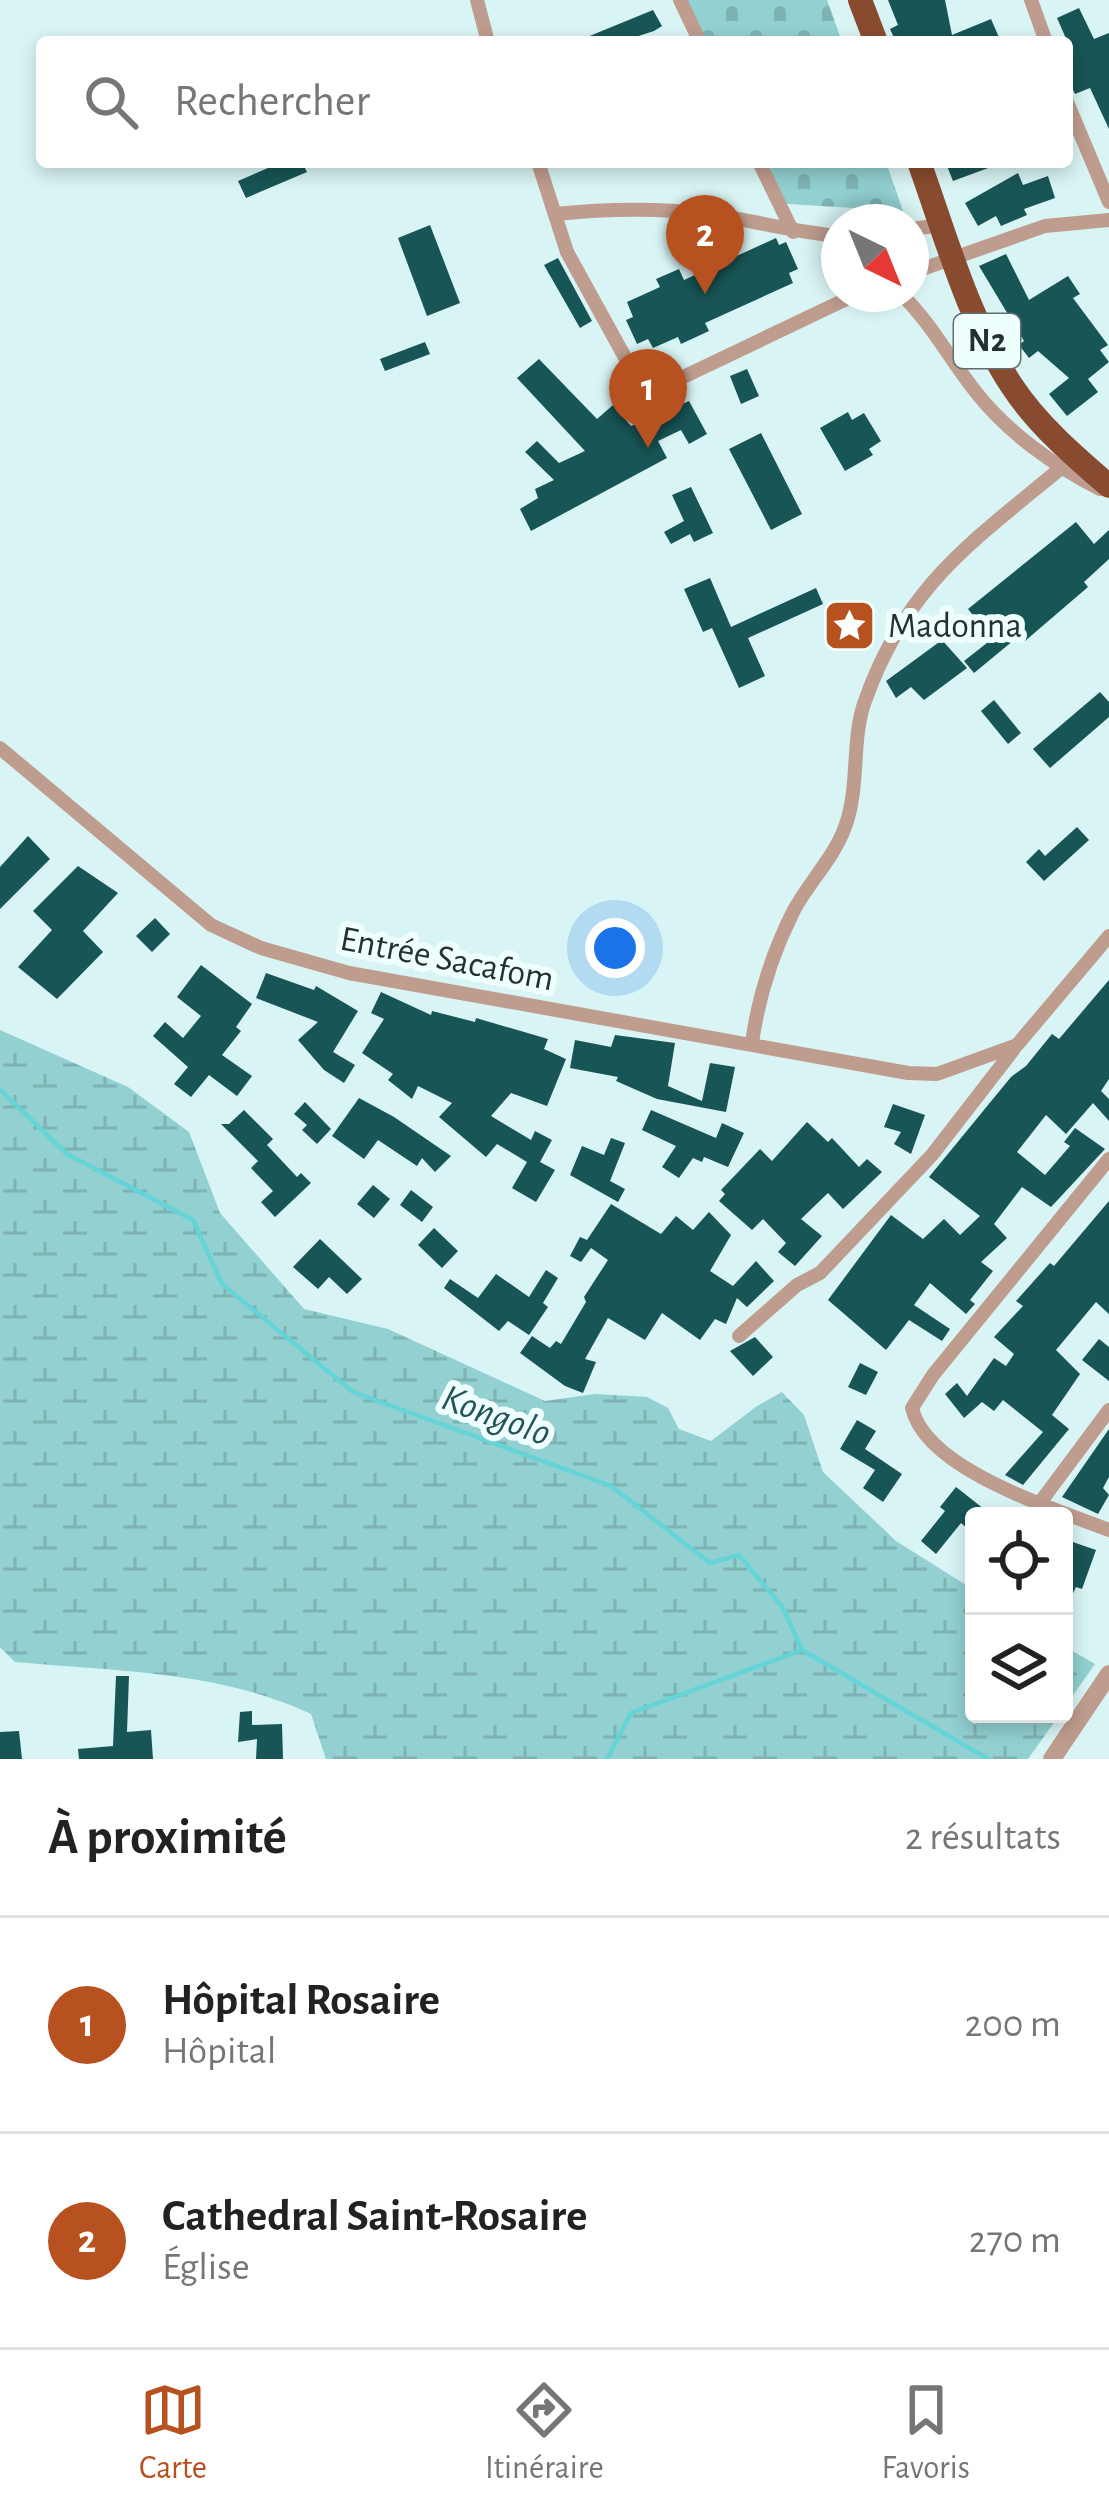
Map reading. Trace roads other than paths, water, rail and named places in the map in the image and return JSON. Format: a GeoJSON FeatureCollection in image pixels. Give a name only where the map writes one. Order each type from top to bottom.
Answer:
{"type":"FeatureCollection","features":[{"type":"Feature","properties":{"kind":"highway"},"geometry":{"type":"LineString","coordinates":[[860,0],[874,36]]}},
{"type":"Feature","properties":{"kind":"highway","name":"N2"},"geometry":{"type":"LineString","coordinates":[[921,168],[988,345],[1044,425],[1109,490]]}},
{"type":"Feature","properties":{"kind":"street"},"geometry":{"type":"LineString","coordinates":[[477,0],[486,36]]}},
{"type":"Feature","properties":{"kind":"street"},"geometry":{"type":"LineString","coordinates":[[680,0],[697,36]]}},
{"type":"Feature","properties":{"kind":"street"},"geometry":{"type":"LineString","coordinates":[[1031,0],[1044,36]]}},
{"type":"Feature","properties":{"kind":"street"},"geometry":{"type":"LineString","coordinates":[[1073,116],[1109,202]]}},
{"type":"Feature","properties":{"kind":"street"},"geometry":{"type":"LineString","coordinates":[[540,168],[567,252],[627,361],[649,374],[681,378],[821,311]]}},
{"type":"Feature","properties":{"kind":"street"},"geometry":{"type":"LineString","coordinates":[[762,168],[793,232]]}},
{"type":"Feature","properties":{"kind":"street"},"geometry":{"type":"LineString","coordinates":[[555,214],[706,214],[821,234]]}},
{"type":"Feature","properties":{"kind":"street"},"geometry":{"type":"LineString","coordinates":[[929,267],[1045,226],[1109,220]]}},
{"type":"Feature","properties":{"kind":"street"},"geometry":{"type":"LineString","coordinates":[[929,227],[942,225]]}},
{"type":"Feature","properties":{"kind":"street"},"geometry":{"type":"LineString","coordinates":[[920,312],[976,392],[1008,426],[1061,468],[1109,490]]}},
{"type":"Feature","properties":{"kind":"street"},"geometry":{"type":"LineString","coordinates":[[752,1042],[757,1011],[793,912],[845,829],[857,772],[863,705],[894,637],[915,599],[945,565],[1061,468]]}},
{"type":"Feature","properties":{"kind":"street","name":"Entrée Sacafom"},"geometry":{"type":"LineString","coordinates":[[0,748],[211,925],[261,948],[349,973],[908,1073],[937,1074],[1017,1045],[1109,936]]}},
{"type":"Feature","properties":{"kind":"street"},"geometry":{"type":"LineString","coordinates":[[739,1336],[797,1285],[820,1273],[932,1155],[1017,1045]]}},
{"type":"Feature","properties":{"kind":"street"},"geometry":{"type":"LineString","coordinates":[[1109,1159],[933,1375],[912,1408],[915,1424],[927,1439],[959,1463],[1039,1504],[1109,1530]]}},
{"type":"Feature","properties":{"kind":"street"},"geometry":{"type":"LineString","coordinates":[[1039,1504],[1109,1410]]}},
{"type":"Feature","properties":{"kind":"street"},"geometry":{"type":"LineString","coordinates":[[1052,1759],[1109,1674]]}},
{"type":"Feature","properties":{"kind":"waterway","name":"Kongolo"},"geometry":{"type":"LineString","coordinates":[[0,1090],[67,1154],[193,1220],[222,1284],[353,1392],[611,1486],[710,1563],[739,1555],[783,1608],[802,1650],[988,1759]]}},
{"type":"Feature","properties":{"kind":"waterway"},"geometry":{"type":"LineString","coordinates":[[607,1759],[631,1713],[802,1650]]}},
{"type":"Feature","properties":{"kind":"place","name":"Cathedral Saint-Rosaire"},"geometry":{"type":"Point","coordinates":[705,294]}},
{"type":"Feature","properties":{"kind":"place","name":"Hôpital Rosaire"},"geometry":{"type":"Point","coordinates":[648,448]}},
{"type":"Feature","properties":{"kind":"place","name":"Madonna"},"geometry":{"type":"Point","coordinates":[849,626]}}]}
